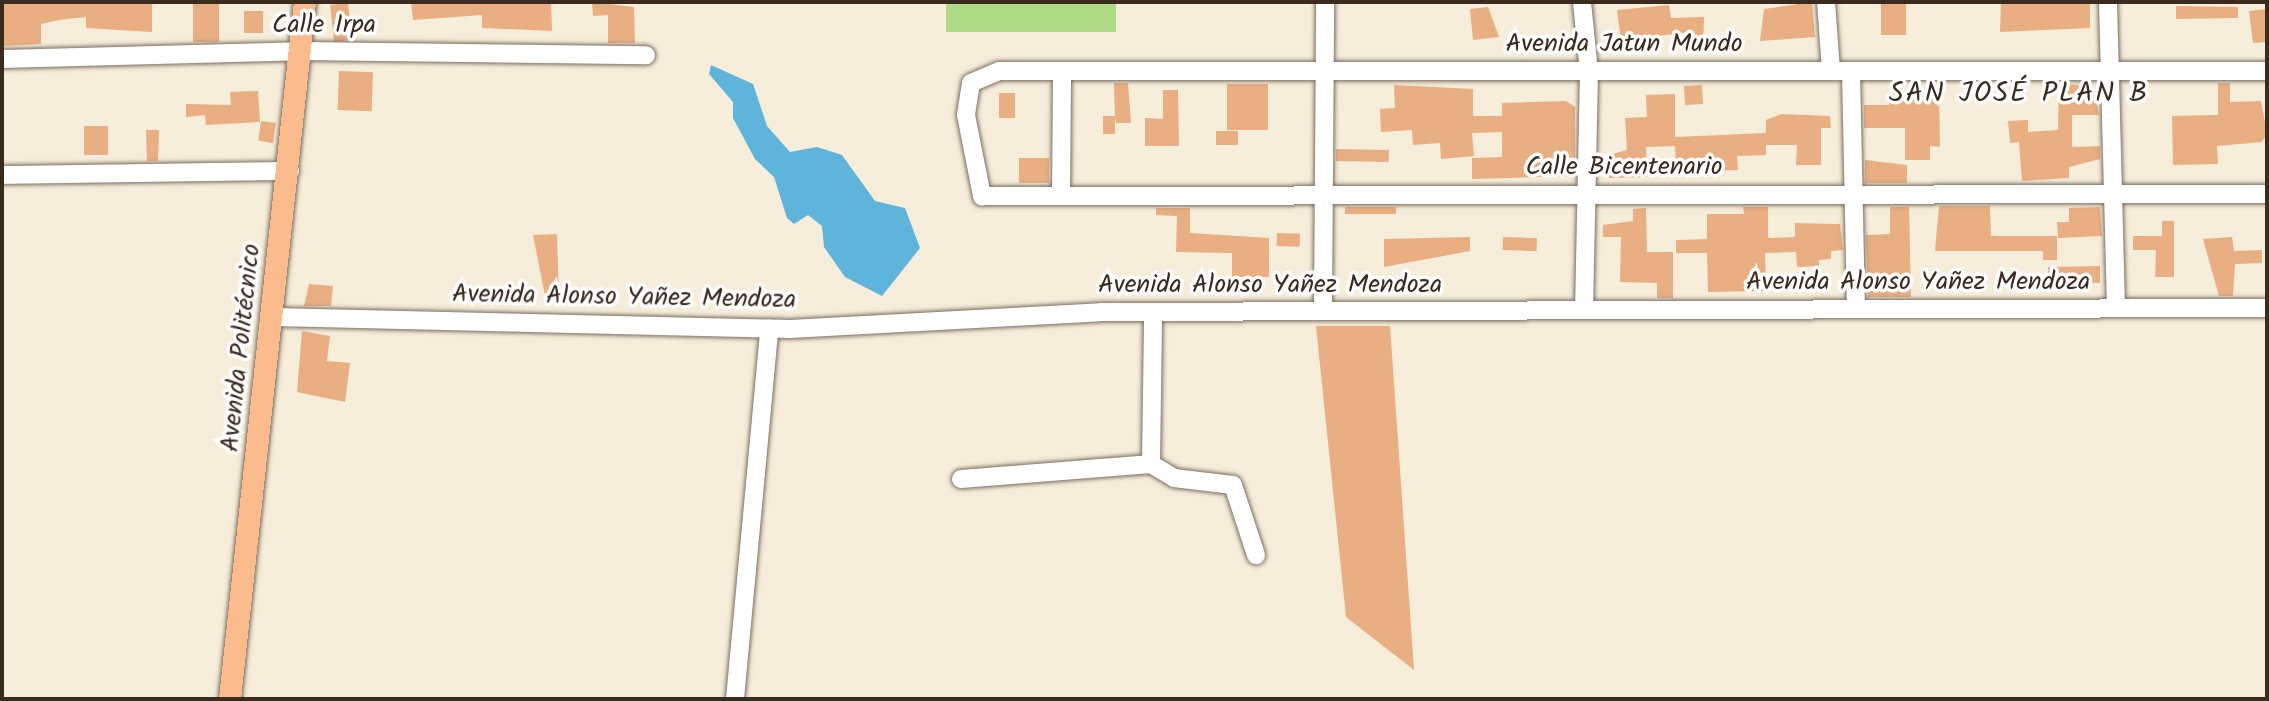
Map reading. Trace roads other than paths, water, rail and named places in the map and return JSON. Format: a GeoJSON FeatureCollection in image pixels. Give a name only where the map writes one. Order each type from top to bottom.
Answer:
{"type":"FeatureCollection","features":[{"type":"Feature","properties":{"kind":"main road","name":"Avenida Politécnico"},"geometry":{"type":"LineString","coordinates":[[230,699],[290,171],[305,2]]}},
{"type":"Feature","properties":{"kind":"street"},"geometry":{"type":"LineString","coordinates":[[1323,311],[1327,71],[1325,2]]}},
{"type":"Feature","properties":{"kind":"street"},"geometry":{"type":"LineString","coordinates":[[1582,2],[1589,72],[1584,310]]}},
{"type":"Feature","properties":{"kind":"street"},"geometry":{"type":"LineString","coordinates":[[1826,2],[1831,70]]}},
{"type":"Feature","properties":{"kind":"street"},"geometry":{"type":"LineString","coordinates":[[2108,2],[2115,70],[2116,308]]}},
{"type":"Feature","properties":{"kind":"street","name":"Calle Irpa"},"geometry":{"type":"LineString","coordinates":[[2,59],[300,51],[646,55]]}},
{"type":"Feature","properties":{"kind":"street"},"geometry":{"type":"LineString","coordinates":[[1851,71],[1856,309]]}},
{"type":"Feature","properties":{"kind":"street","name":"Avenida Jatun Mundo"},"geometry":{"type":"LineString","coordinates":[[982,196],[966,115],[971,83],[982,74],[2267,71]]}},
{"type":"Feature","properties":{"kind":"street"},"geometry":{"type":"LineString","coordinates":[[1061,195],[1062,73]]}},
{"type":"Feature","properties":{"kind":"street"},"geometry":{"type":"LineString","coordinates":[[2,175],[290,171]]}},
{"type":"Feature","properties":{"kind":"street","name":"Calle Bicentenario"},"geometry":{"type":"LineString","coordinates":[[982,196],[2267,194]]}},
{"type":"Feature","properties":{"kind":"street","name":"Avenida Alonso Yañez Mendoza"},"geometry":{"type":"LineString","coordinates":[[274,317],[769,329],[1153,312],[2267,308]]}},
{"type":"Feature","properties":{"kind":"street"},"geometry":{"type":"LineString","coordinates":[[1151,464],[1153,312]]}},
{"type":"Feature","properties":{"kind":"street"},"geometry":{"type":"LineString","coordinates":[[735,699],[769,329]]}},
{"type":"Feature","properties":{"kind":"street"},"geometry":{"type":"LineString","coordinates":[[961,479],[1151,464],[1174,478],[1233,485],[1256,555]]}},
{"type":"Feature","properties":{"kind":"water"},"geometry":{"type":"Polygon","coordinates":[[[711,65],[753,84],[767,126],[790,152],[817,147],[842,155],[875,201],[905,208],[920,248],[882,296],[845,277],[824,247],[822,226],[808,215],[794,224],[787,218],[774,177],[755,159],[733,118],[733,102],[709,74],[711,65]]]}},
{"type":"Feature","properties":{"kind":"district","name":"SAN JOSÉ PLAN B"},"geometry":{"type":"Point","coordinates":[2019,94]}}]}
